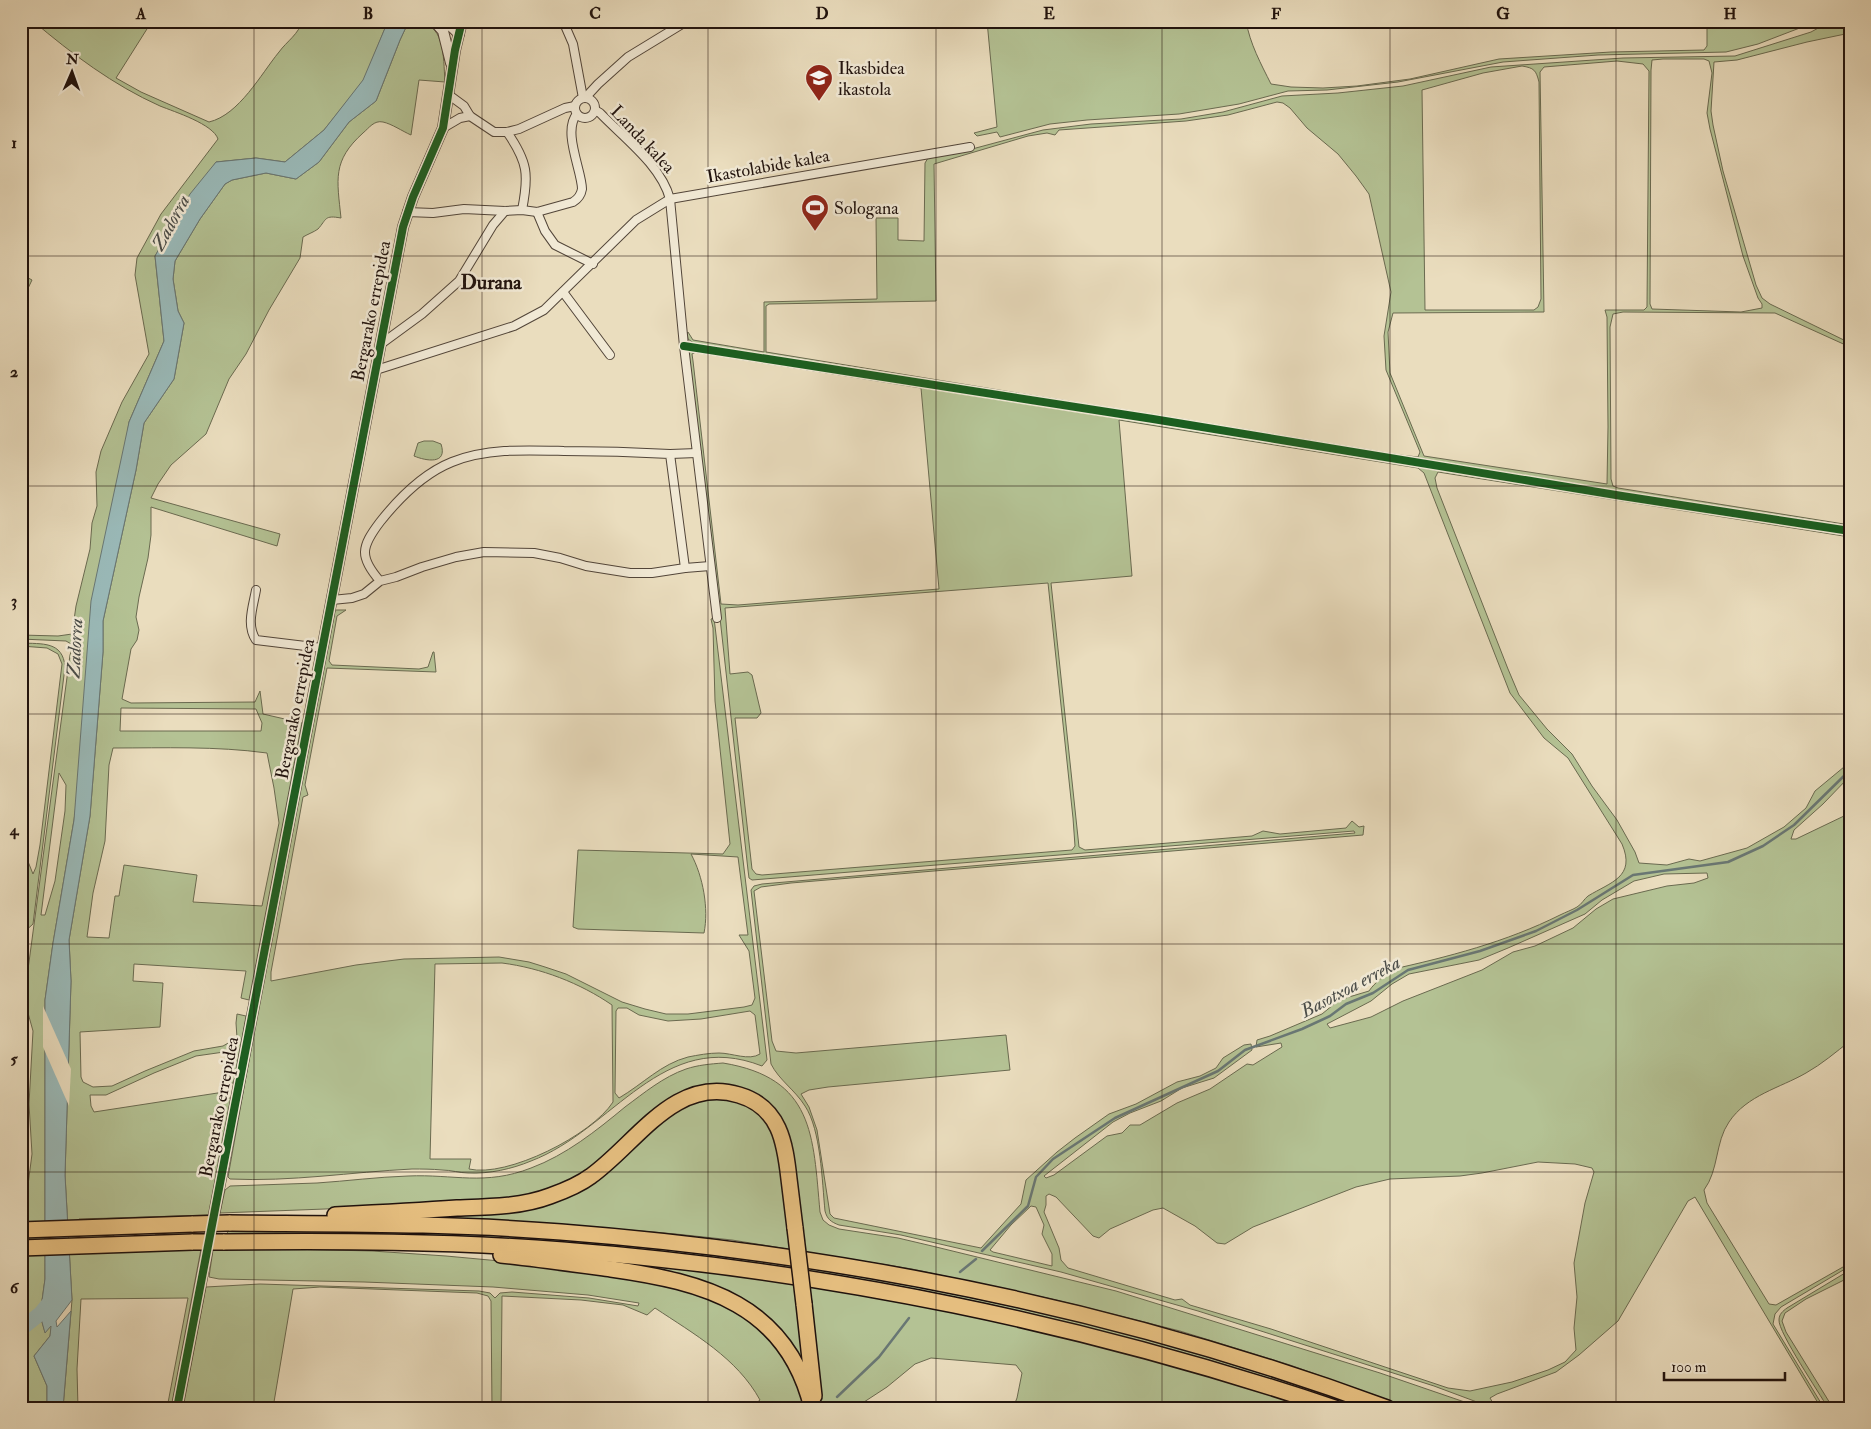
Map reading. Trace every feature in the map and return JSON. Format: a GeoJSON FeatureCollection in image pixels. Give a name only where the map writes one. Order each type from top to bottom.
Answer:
{"type":"FeatureCollection","features":[{"type":"Feature","properties":{"kind":"highway"},"geometry":{"type":"LineString","coordinates":[[229,1223],[304,1216],[496,1206],[523,1203],[548,1197],[590,1177],[670,1107],[698,1093],[728,1091],[746,1097],[761,1106],[773,1118],[782,1134],[804,1304],[813,1408]]}},
{"type":"Feature","properties":{"kind":"highway"},"geometry":{"type":"LineString","coordinates":[[21,1230],[229,1223],[399,1225],[558,1232],[697,1245],[871,1270],[1036,1303],[1147,1331],[1277,1370],[1387,1408]]}},
{"type":"Feature","properties":{"kind":"highway"},"geometry":{"type":"LineString","coordinates":[[21,1248],[193,1242],[378,1242],[496,1246],[631,1256],[779,1273],[870,1287],[1029,1320],[1146,1349],[1335,1408]]}},
{"type":"Feature","properties":{"kind":"highway"},"geometry":{"type":"LineString","coordinates":[[378,1242],[650,1274],[697,1286],[724,1296],[742,1307],[776,1334],[799,1371],[813,1408]]}},
{"type":"Feature","properties":{"kind":"street"},"geometry":{"type":"LineString","coordinates":[[434,21],[447,24],[459,34]]}},
{"type":"Feature","properties":{"kind":"street","name":"Bergarako errepidea"},"geometry":{"type":"LineString","coordinates":[[176,1408],[399,245],[407,212],[443,128],[462,21]]}},
{"type":"Feature","properties":{"kind":"street"},"geometry":{"type":"LineString","coordinates":[[449,95],[464,106],[470,116],[494,132],[507,132],[519,129],[566,108],[576,110],[586,118],[592,115],[595,110],[594,103],[585,98],[574,44],[563,21]]}},
{"type":"Feature","properties":{"kind":"street"},"geometry":{"type":"LineString","coordinates":[[407,212],[433,213],[464,209],[537,212],[573,202],[580,195],[582,188],[573,150],[573,122],[578,100],[585,98],[628,56],[687,21]]}},
{"type":"Feature","properties":{"kind":"street"},"geometry":{"type":"LineString","coordinates":[[447,24],[452,69]]}},
{"type":"Feature","properties":{"kind":"street","name":"Landa kalea"},"geometry":{"type":"LineString","coordinates":[[595,110],[660,175],[667,187],[670,199],[684,346],[717,618]]}},
{"type":"Feature","properties":{"kind":"street"},"geometry":{"type":"LineString","coordinates":[[443,128],[460,118],[470,116]]}},
{"type":"Feature","properties":{"kind":"street"},"geometry":{"type":"LineString","coordinates":[[507,132],[520,150],[525,171],[526,188],[522,210]]}},
{"type":"Feature","properties":{"kind":"street","name":"Ikastolabide kalea"},"geometry":{"type":"LineString","coordinates":[[376,370],[514,326],[544,310],[636,220],[670,199],[970,147]]}},
{"type":"Feature","properties":{"kind":"street"},"geometry":{"type":"LineString","coordinates":[[381,344],[422,314],[458,282],[493,225],[506,211]]}},
{"type":"Feature","properties":{"kind":"street"},"geometry":{"type":"LineString","coordinates":[[537,212],[545,231],[555,245],[593,264]]}},
{"type":"Feature","properties":{"kind":"street"},"geometry":{"type":"LineString","coordinates":[[563,292],[610,354]]}},
{"type":"Feature","properties":{"kind":"street"},"geometry":{"type":"LineString","coordinates":[[684,346],[1153,418],[1622,496],[1850,531]]}},
{"type":"Feature","properties":{"kind":"street"},"geometry":{"type":"LineString","coordinates":[[380,581],[369,568],[366,561],[364,552],[366,542],[397,501],[416,484],[451,462],[492,452],[522,450],[697,453]]}},
{"type":"Feature","properties":{"kind":"street"},"geometry":{"type":"LineString","coordinates":[[670,454],[685,568]]}},
{"type":"Feature","properties":{"kind":"street"},"geometry":{"type":"LineString","coordinates":[[332,600],[352,598],[364,594],[380,581],[448,559],[484,552],[534,553],[586,566],[630,573],[652,574],[710,566]]}},
{"type":"Feature","properties":{"kind":"street"},"geometry":{"type":"LineString","coordinates":[[256,590],[250,622],[251,633],[256,640],[322,648]]}},
{"type":"Feature","properties":{"kind":"green space"},"geometry":{"type":"Polygon","coordinates":[[[33,21],[152,21],[116,78],[141,92],[209,122],[220,118],[240,103],[282,48],[296,34],[302,21],[388,21],[364,80],[324,130],[285,162],[256,158],[216,162],[155,256],[164,341],[129,422],[74,820],[45,1000],[45,1279],[40,1315],[45,1332],[52,1325],[50,1336],[34,1356],[47,1386],[47,1408],[21,1408],[21,1190],[28,1185],[32,1154],[29,1104],[33,1031],[28,1013],[23,1016],[21,1031],[21,1022],[70,655],[73,645],[66,641],[21,639],[21,635],[58,636],[72,634],[76,606],[90,549],[92,523],[97,506],[96,472],[101,451],[122,402],[149,354],[135,275],[137,258],[161,214],[218,139],[209,128],[143,98],[109,79],[33,21]],[[59,773],[41,915],[45,915],[55,881],[65,811],[66,785],[59,773]]]}},
{"type":"Feature","properties":{"kind":"green space"},"geometry":{"type":"Polygon","coordinates":[[[412,21],[423,23],[437,33],[443,51],[445,82],[419,80],[411,135],[386,123],[377,122],[353,143],[341,162],[339,171],[338,192],[341,218],[332,217],[325,220],[318,229],[303,237],[300,258],[269,310],[246,354],[229,379],[206,434],[171,465],[151,498],[280,534],[277,546],[151,507],[151,535],[148,558],[136,617],[139,630],[137,640],[131,649],[122,699],[131,703],[255,702],[260,691],[263,714],[302,723],[249,1000],[241,998],[246,971],[134,964],[133,981],[163,983],[160,1027],[80,1032],[81,1077],[83,1082],[93,1087],[112,1086],[194,1051],[223,1046],[237,1038],[237,1014],[246,1016],[234,1082],[228,1086],[234,1055],[232,1049],[196,1056],[106,1095],[90,1095],[91,1106],[94,1112],[224,1092],[223,1098],[231,1098],[209,1215],[79,1219],[79,1233],[113,1234],[114,1236],[90,1239],[80,1253],[201,1249],[171,1408],[167,1408],[188,1298],[81,1299],[77,1369],[78,1408],[63,1408],[72,1300],[65,1175],[71,981],[69,940],[90,816],[103,652],[103,621],[136,470],[144,423],[174,379],[184,323],[178,311],[173,279],[175,261],[200,219],[225,184],[232,180],[266,173],[296,179],[319,162],[349,122],[376,101],[407,25],[412,21]],[[121,708],[120,731],[261,731],[262,723],[256,709],[121,708]],[[113,748],[109,765],[105,841],[93,893],[87,937],[109,938],[115,896],[119,896],[124,865],[197,875],[193,902],[262,906],[279,823],[267,753],[209,748],[113,748]]]}},
{"type":"Feature","properties":{"kind":"green space"},"geometry":{"type":"Polygon","coordinates":[[[987,21],[1246,21],[1253,46],[1271,84],[1323,88],[1357,86],[1410,79],[1499,59],[1611,52],[1704,50],[1707,46],[1707,21],[1757,21],[1758,24],[1765,21],[1818,21],[1758,44],[1726,52],[1598,55],[1503,62],[1398,82],[1327,90],[1288,91],[1239,104],[1179,114],[1050,124],[1000,137],[997,132],[977,136],[974,133],[997,127],[987,21]]]}},
{"type":"Feature","properties":{"kind":"green space"},"geometry":{"type":"Polygon","coordinates":[[[1831,21],[1850,21],[1850,33],[1737,60],[1714,62],[1711,111],[1723,171],[1756,285],[1762,298],[1770,304],[1850,343],[1850,347],[1775,313],[1623,312],[1613,314],[1610,327],[1611,479],[1613,486],[1618,488],[1850,525],[1850,529],[695,344],[688,339],[688,332],[693,340],[764,352],[764,302],[877,299],[876,218],[898,218],[898,240],[924,241],[925,163],[928,158],[961,152],[1043,130],[1091,124],[1181,119],[1223,112],[1282,96],[1338,93],[1403,86],[1491,67],[1623,58],[1735,56],[1811,32],[1831,21]],[[1704,59],[1652,60],[1650,304],[1652,309],[1741,312],[1762,308],[1743,256],[1710,129],[1707,113],[1712,73],[1709,61],[1704,59]],[[1617,61],[1544,67],[1540,72],[1544,312],[1393,313],[1388,332],[1390,373],[1424,456],[1607,484],[1607,317],[1605,310],[1644,310],[1647,307],[1649,71],[1643,64],[1617,61]],[[1522,66],[1483,73],[1422,90],[1425,310],[1534,310],[1538,307],[1541,299],[1539,82],[1534,70],[1522,66]],[[1277,102],[1228,115],[1186,121],[1059,130],[1055,135],[1047,133],[1028,136],[934,164],[936,301],[769,304],[766,306],[766,352],[1418,457],[1420,452],[1386,370],[1384,336],[1391,292],[1369,194],[1338,154],[1307,128],[1290,108],[1283,103],[1277,102]]]}},
{"type":"Feature","properties":{"kind":"green space"},"geometry":{"type":"Polygon","coordinates":[[[21,274],[32,280],[21,303],[21,274]]]}},
{"type":"Feature","properties":{"kind":"green space"},"geometry":{"type":"Polygon","coordinates":[[[692,348],[1850,534],[1850,537],[1438,472],[1435,478],[1437,488],[1519,695],[1547,729],[1572,754],[1592,786],[1617,820],[1639,863],[1667,865],[1689,859],[1700,861],[1747,848],[1784,827],[1806,808],[1815,791],[1850,762],[1850,776],[1794,830],[1791,839],[1796,839],[1844,816],[1850,808],[1850,1041],[1812,1069],[1764,1093],[1736,1113],[1721,1138],[1712,1174],[1704,1190],[1707,1203],[1769,1304],[1776,1305],[1850,1263],[1850,1266],[1781,1307],[1775,1314],[1773,1324],[1824,1408],[1821,1408],[1695,1197],[1688,1201],[1618,1321],[1556,1372],[1490,1398],[1493,1403],[1504,1408],[1493,1408],[1434,1386],[1198,1311],[1061,1272],[901,1235],[839,1225],[830,1220],[825,1211],[818,1142],[810,1116],[801,1100],[778,1075],[771,1064],[751,890],[754,886],[1355,833],[1354,831],[752,880],[749,878],[688,353],[692,348]],[[696,352],[692,354],[721,604],[738,605],[939,589],[921,388],[696,352]],[[1119,420],[1132,576],[1051,583],[1079,847],[1085,850],[1252,836],[1263,831],[1280,834],[1346,828],[1352,821],[1359,827],[1364,826],[1363,835],[791,883],[761,887],[754,891],[772,1041],[776,1051],[796,1053],[1006,1035],[1010,1070],[828,1087],[809,1090],[801,1094],[809,1107],[817,1130],[830,1214],[834,1218],[981,1248],[1021,1204],[1026,1180],[1057,1152],[1109,1114],[1136,1104],[1177,1082],[1200,1076],[1216,1068],[1223,1058],[1244,1045],[1251,1044],[1252,1050],[1214,1078],[1182,1088],[1161,1101],[1113,1122],[1044,1176],[1046,1178],[1054,1175],[1107,1136],[1122,1133],[1130,1125],[1140,1125],[1177,1103],[1210,1089],[1247,1064],[1253,1065],[1282,1047],[1281,1043],[1256,1047],[1257,1040],[1322,1014],[1339,1000],[1369,991],[1389,970],[1476,948],[1540,925],[1577,907],[1588,896],[1613,882],[1619,877],[1626,864],[1626,855],[1622,844],[1568,758],[1544,738],[1510,693],[1424,473],[1418,468],[1119,420]],[[1048,583],[725,608],[730,674],[748,672],[752,675],[761,713],[757,718],[735,718],[752,869],[756,874],[1072,850],[1075,846],[1048,583]],[[1707,873],[1664,874],[1634,881],[1602,900],[1585,914],[1479,960],[1409,974],[1392,984],[1371,1001],[1327,1024],[1330,1028],[1371,1017],[1403,1001],[1482,970],[1513,952],[1535,946],[1573,928],[1596,909],[1613,899],[1667,886],[1694,883],[1708,878],[1707,873]],[[1538,1162],[1460,1176],[1390,1179],[1356,1187],[1253,1227],[1225,1244],[1217,1243],[1195,1226],[1163,1208],[1153,1210],[1110,1229],[1099,1238],[1093,1236],[1056,1197],[1049,1194],[1046,1196],[1044,1212],[1059,1248],[1061,1260],[1068,1268],[1175,1300],[1182,1299],[1190,1305],[1271,1329],[1448,1388],[1470,1391],[1512,1382],[1548,1370],[1565,1362],[1576,1350],[1574,1328],[1577,1297],[1574,1263],[1585,1203],[1594,1172],[1592,1168],[1575,1164],[1538,1162]],[[1031,1206],[1011,1225],[990,1250],[1052,1266],[1052,1254],[1042,1234],[1044,1225],[1036,1207],[1031,1206]]]}},
{"type":"Feature","properties":{"kind":"green space"},"geometry":{"type":"Polygon","coordinates":[[[433,441],[441,444],[442,451],[439,458],[430,460],[414,456],[418,443],[433,441]]]}},
{"type":"Feature","properties":{"kind":"green space"},"geometry":{"type":"Polygon","coordinates":[[[335,610],[346,610],[337,616],[329,661],[332,665],[419,669],[428,667],[434,652],[436,672],[327,668],[305,785],[308,795],[303,797],[271,972],[271,981],[356,965],[404,959],[499,957],[529,962],[566,974],[622,1002],[666,1014],[688,1014],[752,1005],[755,998],[749,951],[739,935],[748,935],[738,857],[691,854],[699,872],[704,893],[706,914],[704,933],[578,929],[573,927],[578,850],[723,854],[730,844],[715,701],[713,628],[711,619],[714,618],[767,1060],[762,1066],[727,1058],[696,1060],[667,1071],[640,1087],[588,1128],[560,1146],[531,1161],[500,1170],[468,1173],[412,1169],[298,1178],[230,1179],[228,1177],[335,610]],[[502,963],[435,964],[430,1159],[471,1159],[469,1169],[485,1170],[505,1167],[547,1151],[568,1140],[587,1128],[613,1102],[612,1005],[587,990],[560,978],[517,965],[502,963]],[[618,1008],[616,1011],[615,1093],[619,1098],[661,1069],[678,1060],[715,1053],[746,1057],[760,1054],[755,1015],[750,1011],[701,1019],[668,1021],[639,1015],[627,1008],[618,1008]]]}},
{"type":"Feature","properties":{"kind":"green space"},"geometry":{"type":"Polygon","coordinates":[[[21,643],[44,644],[56,648],[60,652],[65,667],[33,924],[21,935],[21,844],[33,874],[40,845],[62,664],[58,654],[47,648],[21,646],[21,643]]]}},
{"type":"Feature","properties":{"kind":"green space"},"geometry":{"type":"Polygon","coordinates":[[[723,1063],[753,1071],[776,1082],[792,1096],[803,1114],[810,1135],[815,1158],[820,1212],[823,1220],[829,1225],[839,1229],[898,1238],[1116,1291],[1380,1373],[1482,1408],[1411,1408],[1290,1365],[1180,1331],[1056,1300],[912,1269],[732,1240],[676,1234],[558,1224],[395,1216],[554,1200],[688,1100],[732,1096],[785,1129],[718,1085],[691,1090],[592,1168],[551,1191],[504,1200],[220,1213],[225,1190],[230,1186],[317,1183],[408,1176],[484,1178],[499,1177],[531,1168],[544,1163],[592,1133],[669,1076],[691,1068],[723,1063]]]}},
{"type":"Feature","properties":{"kind":"green space"},"geometry":{"type":"Polygon","coordinates":[[[194,1229],[195,1236],[155,1234],[194,1229]]]}},
{"type":"Feature","properties":{"kind":"green space"},"geometry":{"type":"Polygon","coordinates":[[[228,1229],[488,1233],[753,1257],[950,1290],[1172,1343],[1370,1408],[1350,1408],[1222,1365],[1137,1341],[1035,1316],[761,1265],[227,1235],[228,1229]]]}},
{"type":"Feature","properties":{"kind":"green space"},"geometry":{"type":"Polygon","coordinates":[[[213,1250],[372,1251],[543,1265],[674,1285],[732,1307],[772,1339],[798,1383],[806,1408],[750,1408],[760,1400],[750,1385],[727,1359],[699,1337],[655,1308],[647,1315],[623,1305],[581,1300],[502,1296],[501,1408],[492,1408],[491,1301],[488,1296],[477,1293],[320,1287],[293,1289],[273,1408],[183,1408],[206,1287],[260,1284],[479,1291],[490,1293],[495,1298],[500,1293],[512,1292],[589,1298],[638,1306],[639,1303],[588,1295],[493,1287],[219,1279],[209,1277],[213,1250]]]}},
{"type":"Feature","properties":{"kind":"green space"},"geometry":{"type":"Polygon","coordinates":[[[595,1260],[753,1277],[851,1291],[1060,1334],[1260,1391],[1309,1408],[1219,1408],[1203,1405],[1204,1408],[1013,1408],[1022,1373],[1016,1365],[931,1358],[915,1364],[887,1387],[864,1402],[863,1408],[820,1408],[811,1309],[812,1302],[798,1303],[807,1380],[759,1314],[595,1260]]]}},
{"type":"Feature","properties":{"kind":"green space"},"geometry":{"type":"Polygon","coordinates":[[[1850,1270],[1850,1277],[1806,1299],[1785,1313],[1782,1321],[1786,1332],[1833,1408],[1828,1408],[1785,1337],[1780,1327],[1779,1318],[1787,1308],[1850,1270]]]}},
{"type":"Feature","properties":{"kind":"water"},"geometry":{"type":"Polygon","coordinates":[[[388,21],[412,21],[407,25],[400,40],[376,101],[349,122],[319,162],[296,179],[266,173],[232,180],[225,184],[200,219],[175,261],[173,279],[178,311],[184,323],[174,379],[144,423],[136,470],[103,621],[103,652],[90,816],[69,940],[71,981],[65,1175],[72,1300],[56,1321],[57,1327],[71,1311],[63,1408],[47,1408],[47,1386],[34,1356],[50,1336],[51,1326],[45,1333],[40,1315],[45,1279],[45,1000],[74,820],[91,601],[129,422],[164,341],[155,256],[190,194],[216,162],[256,158],[285,162],[324,130],[363,80],[388,21]]]}},
{"type":"Feature","properties":{"kind":"pier"},"geometry":{"type":"Polygon","coordinates":[[[43,1006],[71,1069],[69,1106],[43,1047],[43,1006]]]}},
{"type":"Feature","properties":{"kind":"waterway","name":"Basotxoa erreka"},"geometry":{"type":"LineString","coordinates":[[982,1251],[1028,1206],[1036,1177],[1053,1159],[1115,1118],[1218,1071],[1245,1050],[1302,1029],[1330,1016],[1346,1004],[1373,993],[1408,970],[1480,951],[1536,931],[1577,910],[1633,875],[1728,862],[1763,846],[1794,825],[1850,770]]}},
{"type":"Feature","properties":{"kind":"waterway","name":"Basotxoa erreka"},"geometry":{"type":"LineString","coordinates":[[960,1272],[976,1259]]}},
{"type":"Feature","properties":{"kind":"waterway"},"geometry":{"type":"LineString","coordinates":[[21,1329],[41,1313],[54,1297]]}},
{"type":"Feature","properties":{"kind":"waterway","name":"Basotxoa erreka"},"geometry":{"type":"LineString","coordinates":[[837,1397],[879,1357],[909,1318]]}},
{"type":"Feature","properties":{"kind":"cycle path"},"geometry":{"type":"LineString","coordinates":[[177,1408],[403,227],[413,197],[443,128],[455,50],[462,21]]}},
{"type":"Feature","properties":{"kind":"cycle path"},"geometry":{"type":"LineString","coordinates":[[684,346],[1850,531]]}},
{"type":"Feature","properties":{"kind":"place","name":"Ikasbidea ikastola"},"geometry":{"type":"Point","coordinates":[819,102]}},
{"type":"Feature","properties":{"kind":"place","name":"Sologana"},"geometry":{"type":"Point","coordinates":[815,232]}},
{"type":"Feature","properties":{"kind":"district","name":"Durana"},"geometry":{"type":"Point","coordinates":[491,282]}},
{"type":"Feature","properties":{"kind":"water label","name":"Zadorra"},"geometry":{"type":"Point","coordinates":[170,222]}},
{"type":"Feature","properties":{"kind":"water label","name":"Zadorra"},"geometry":{"type":"Point","coordinates":[74,648]}}]}
